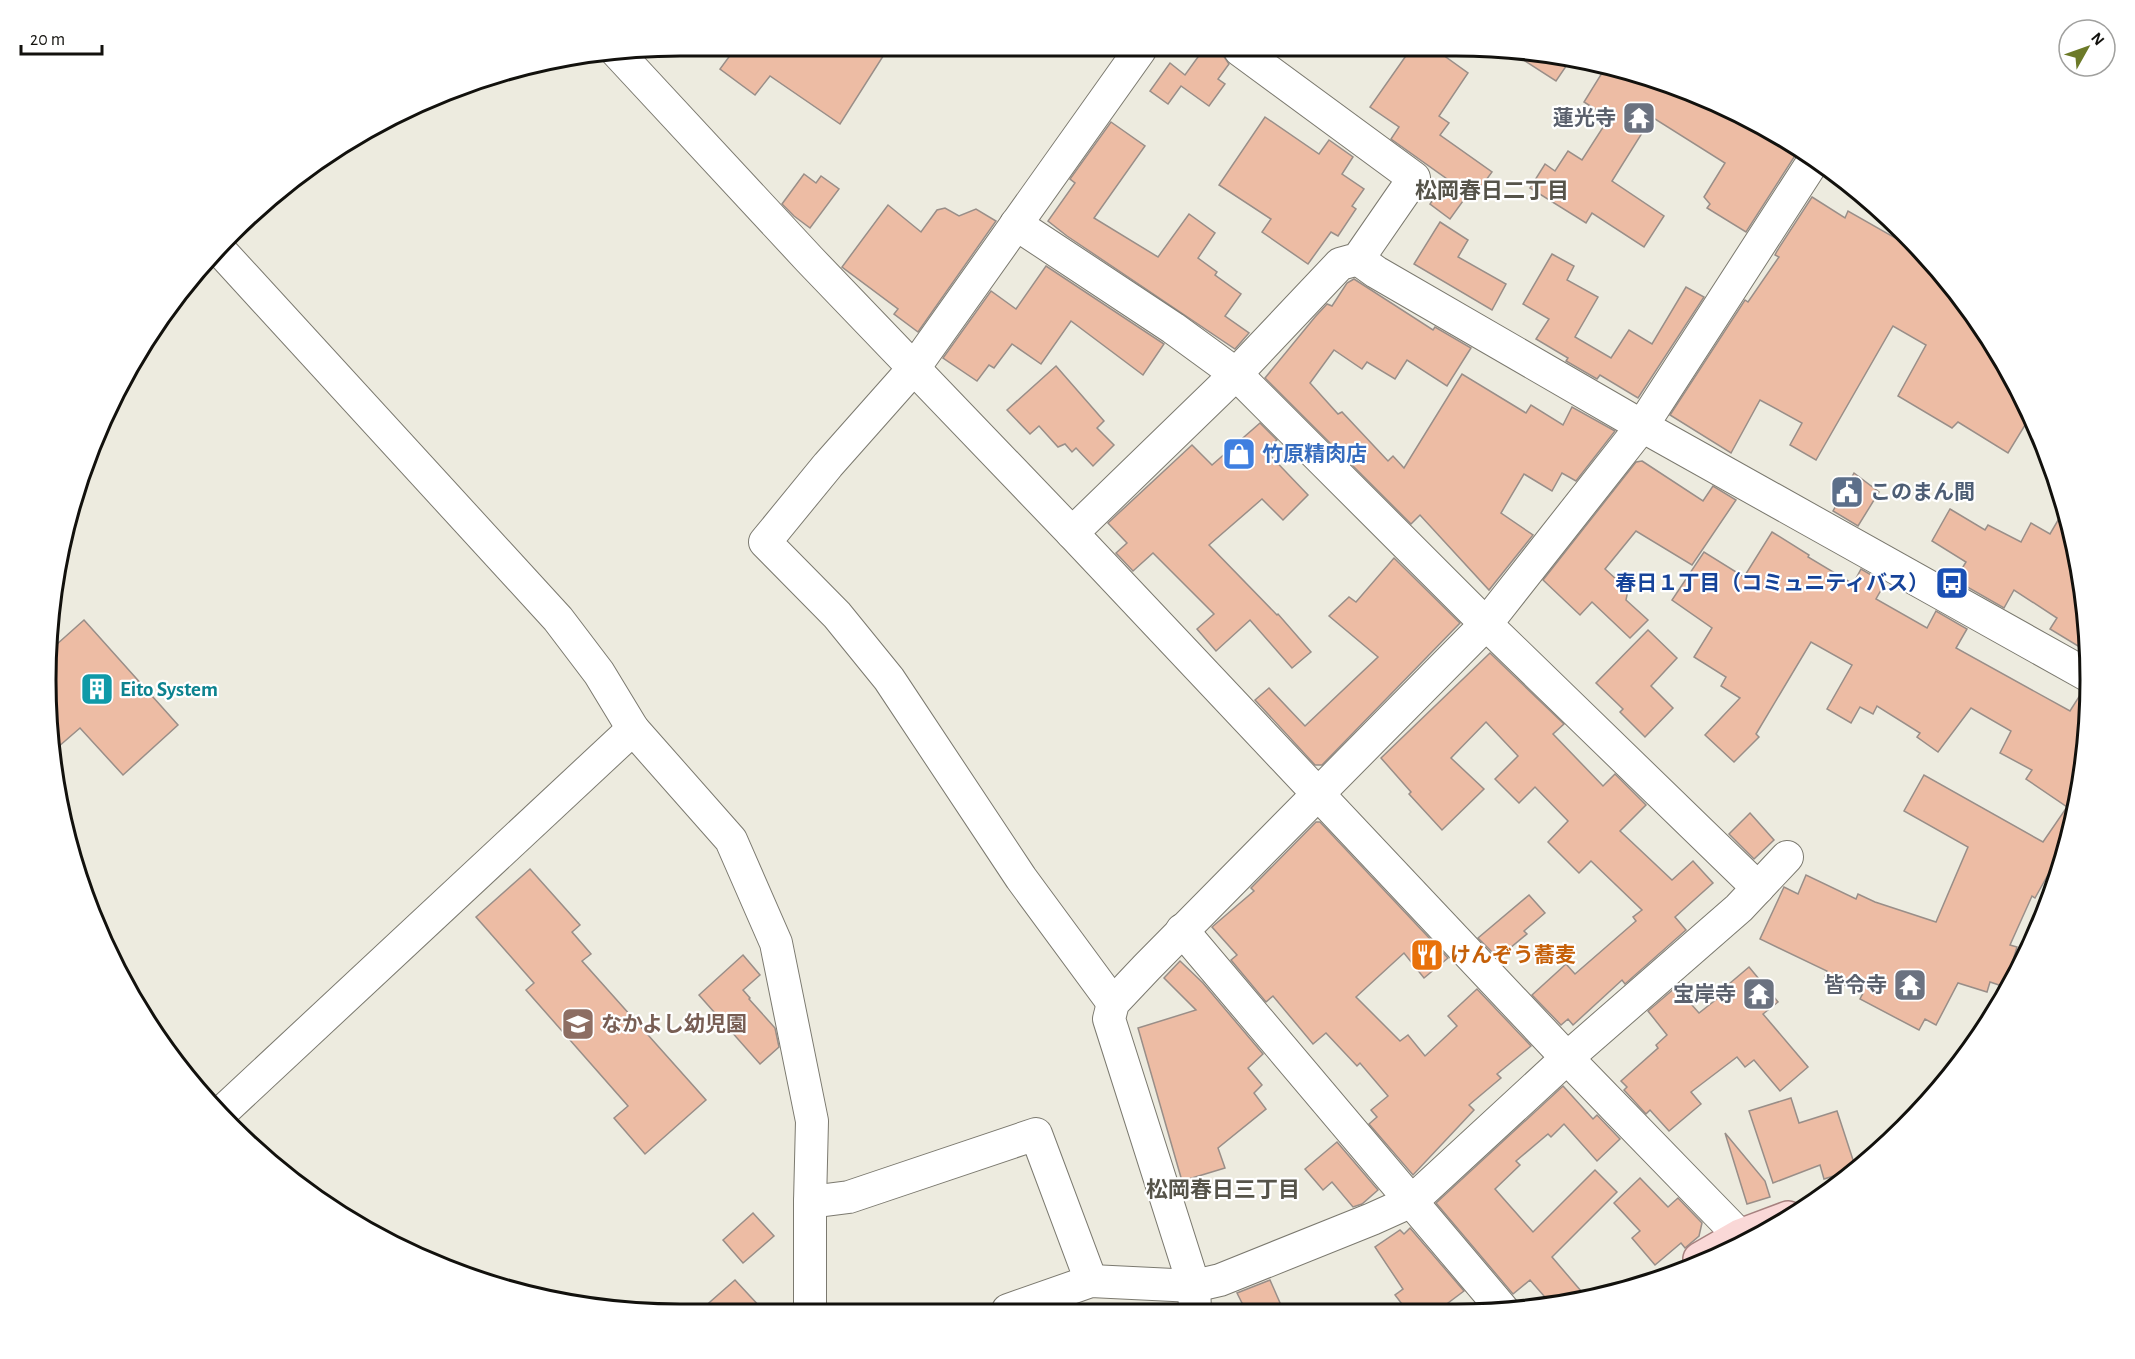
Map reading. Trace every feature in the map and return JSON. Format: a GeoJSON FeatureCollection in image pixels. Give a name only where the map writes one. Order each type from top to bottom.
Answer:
{"type":"FeatureCollection","features":[{"type":"Feature","properties":{"kind":"street"},"geometry":{"type":"LineString","coordinates":[[1113,1003],[1021,878],[890,679],[837,615],[765,542],[828,465],[914,368],[1136,56]]}},
{"type":"Feature","properties":{"kind":"street"},"geometry":{"type":"LineString","coordinates":[[1072,533],[1236,374],[1340,264],[1358,259],[1414,178],[1248,56]]}},
{"type":"Feature","properties":{"kind":"street"},"geometry":{"type":"LineString","coordinates":[[622,59],[809,259],[1072,533],[1567,1058],[1739,1235]]}},
{"type":"Feature","properties":{"kind":"street"},"geometry":{"type":"LineString","coordinates":[[1194,1298],[1109,1019],[1113,1003],[1182,930],[1486,624],[1642,426],[1810,166]]}},
{"type":"Feature","properties":{"kind":"street"},"geometry":{"type":"LineString","coordinates":[[1016,224],[1173,328],[1236,374],[1486,624],[1758,888]]}},
{"type":"Feature","properties":{"kind":"street"},"geometry":{"type":"LineString","coordinates":[[223,254],[558,619],[599,673],[633,729],[731,840],[776,943],[794,1021],[812,1122],[810,1304]]}},
{"type":"Feature","properties":{"kind":"street"},"geometry":{"type":"LineString","coordinates":[[1358,259],[1642,426],[2080,671]]}},
{"type":"Feature","properties":{"kind":"street"},"geometry":{"type":"LineString","coordinates":[[226,1108],[633,729]]}},
{"type":"Feature","properties":{"kind":"street"},"geometry":{"type":"LineString","coordinates":[[1025,1304],[1091,1281],[1194,1298],[1220,1280],[1412,1201],[1567,1058],[1739,908],[1787,856]]}},
{"type":"Feature","properties":{"kind":"street"},"geometry":{"type":"LineString","coordinates":[[1182,930],[1496,1302]]}},
{"type":"Feature","properties":{"kind":"street"},"geometry":{"type":"LineString","coordinates":[[810,1202],[849,1197],[1036,1134],[1091,1281]]}},
{"type":"Feature","properties":{"kind":"building"},"geometry":{"type":"Polygon","coordinates":[[[730,56],[883,56],[840,124],[770,76],[755,95],[720,69],[730,56]]]}},
{"type":"Feature","properties":{"kind":"building"},"geometry":{"type":"Polygon","coordinates":[[[1199,56],[1224,56],[1229,64],[1218,79],[1225,84],[1209,106],[1181,86],[1168,104],[1150,91],[1170,63],[1185,75],[1199,56]]]}},
{"type":"Feature","properties":{"kind":"building"},"geometry":{"type":"Polygon","coordinates":[[[1406,56],[1444,56],[1468,73],[1439,116],[1449,123],[1440,135],[1492,172],[1478,191],[1473,187],[1450,219],[1430,204],[1447,179],[1391,139],[1399,127],[1370,107],[1406,56]]]}},
{"type":"Feature","properties":{"kind":"building"},"geometry":{"type":"Polygon","coordinates":[[[1523,60],[1567,65],[1556,81],[1523,60]]]}},
{"type":"Feature","properties":{"kind":"building"},"geometry":{"type":"Polygon","coordinates":[[[1602,73],[1617,77],[1694,103],[1768,139],[1795,156],[1746,232],[1707,208],[1710,204],[1704,197],[1725,163],[1652,117],[1612,181],[1664,216],[1644,247],[1592,213],[1586,223],[1530,188],[1545,164],[1555,171],[1568,151],[1582,160],[1609,118],[1584,102],[1602,73]]]}},
{"type":"Feature","properties":{"kind":"building"},"geometry":{"type":"Polygon","coordinates":[[[1265,117],[1319,154],[1329,140],[1353,157],[1342,174],[1364,189],[1352,206],[1356,209],[1338,236],[1331,232],[1308,264],[1262,232],[1271,219],[1219,185],[1265,117]]]}},
{"type":"Feature","properties":{"kind":"building"},"geometry":{"type":"Polygon","coordinates":[[[1111,122],[1145,146],[1094,218],[1158,257],[1189,214],[1215,233],[1198,258],[1217,272],[1215,275],[1241,294],[1225,316],[1249,333],[1235,349],[1048,221],[1075,183],[1070,179],[1111,122]]]}},
{"type":"Feature","properties":{"kind":"building"},"geometry":{"type":"Polygon","coordinates":[[[804,174],[816,183],[821,176],[839,189],[810,228],[782,204],[804,174]]]}},
{"type":"Feature","properties":{"kind":"building"},"geometry":{"type":"Polygon","coordinates":[[[1812,197],[1845,218],[1848,211],[1899,240],[1951,300],[1996,368],[2015,404],[2025,425],[2008,453],[1958,422],[1952,428],[1898,396],[1926,345],[1893,326],[1816,460],[1790,445],[1802,423],[1760,400],[1731,453],[1670,415],[1745,300],[1748,302],[1779,257],[1775,255],[1812,197]]]}},
{"type":"Feature","properties":{"kind":"building"},"geometry":{"type":"Polygon","coordinates":[[[888,205],[921,232],[937,210],[945,208],[959,216],[976,209],[996,221],[918,332],[894,314],[898,309],[842,267],[888,205]]]}},
{"type":"Feature","properties":{"kind":"building"},"geometry":{"type":"Polygon","coordinates":[[[1440,222],[1468,240],[1458,257],[1506,284],[1492,310],[1414,264],[1440,222]]]}},
{"type":"Feature","properties":{"kind":"building"},"geometry":{"type":"Polygon","coordinates":[[[1552,254],[1574,266],[1567,280],[1598,297],[1575,337],[1611,358],[1629,330],[1652,344],[1686,287],[1704,297],[1638,398],[1600,375],[1597,379],[1566,361],[1568,358],[1536,339],[1549,319],[1523,304],[1552,254]]]}},
{"type":"Feature","properties":{"kind":"building"},"geometry":{"type":"Polygon","coordinates":[[[1046,266],[1164,344],[1143,375],[1071,321],[1041,364],[1012,344],[994,368],[989,365],[977,381],[943,358],[991,291],[1016,309],[1046,266]]]}},
{"type":"Feature","properties":{"kind":"building"},"geometry":{"type":"Polygon","coordinates":[[[1354,279],[1433,330],[1435,327],[1471,348],[1447,386],[1407,360],[1395,379],[1367,362],[1362,369],[1334,350],[1310,383],[1338,414],[1342,412],[1388,461],[1393,456],[1404,468],[1462,374],[1526,413],[1531,405],[1563,425],[1572,407],[1615,431],[1576,481],[1562,473],[1552,491],[1524,474],[1501,513],[1533,535],[1489,590],[1420,515],[1411,524],[1265,378],[1315,317],[1327,304],[1332,306],[1347,283],[1354,279]]]}},
{"type":"Feature","properties":{"kind":"building"},"geometry":{"type":"Polygon","coordinates":[[[1056,366],[1104,421],[1097,428],[1114,445],[1093,466],[1076,448],[1072,452],[1065,444],[1058,447],[1039,426],[1030,434],[1007,410],[1056,366]]]}},
{"type":"Feature","properties":{"kind":"building"},"geometry":{"type":"Polygon","coordinates":[[[1260,423],[1277,440],[1265,450],[1308,495],[1283,520],[1262,499],[1209,545],[1278,614],[1311,652],[1292,668],[1250,620],[1216,651],[1197,629],[1214,614],[1153,553],[1133,571],[1116,553],[1127,543],[1108,523],[1192,445],[1212,465],[1260,423]]]}},
{"type":"Feature","properties":{"kind":"building"},"geometry":{"type":"Polygon","coordinates":[[[1642,461],[1703,501],[1713,486],[1736,500],[1692,565],[1636,531],[1605,569],[1628,590],[1626,600],[1648,620],[1630,638],[1592,602],[1580,615],[1543,580],[1636,462],[1642,461]]]}},
{"type":"Feature","properties":{"kind":"building"},"geometry":{"type":"Polygon","coordinates":[[[1854,473],[1879,492],[1858,526],[1833,511],[1854,473]]]}},
{"type":"Feature","properties":{"kind":"building"},"geometry":{"type":"Polygon","coordinates":[[[1950,509],[1985,530],[1988,525],[2021,542],[2031,523],[2050,534],[2058,520],[2068,558],[2078,646],[2050,629],[2057,618],[2014,590],[2004,608],[1955,580],[1966,562],[1932,541],[1950,509]]]}},
{"type":"Feature","properties":{"kind":"building"},"geometry":{"type":"Polygon","coordinates":[[[1772,532],[1853,584],[1861,569],[1885,583],[1876,599],[1927,628],[1936,611],[1967,629],[1956,648],[2070,711],[2079,696],[2074,761],[2067,807],[2026,779],[2032,770],[2000,753],[2011,731],[1971,708],[1938,752],[1917,737],[1920,733],[1877,706],[1873,714],[1860,707],[1851,723],[1827,709],[1852,665],[1811,642],[1756,734],[1759,737],[1734,762],[1705,735],[1740,698],[1721,686],[1726,677],[1694,657],[1712,628],[1672,600],[1704,552],[1744,577],[1772,532]]]}},
{"type":"Feature","properties":{"kind":"building"},"geometry":{"type":"Polygon","coordinates":[[[1394,558],[1460,623],[1322,765],[1315,765],[1255,700],[1269,688],[1305,726],[1378,657],[1329,616],[1349,597],[1356,602],[1394,558]]]}},
{"type":"Feature","properties":{"kind":"building","name":"Eito System"},"geometry":{"type":"Polygon","coordinates":[[[84,620],[178,725],[123,775],[80,728],[60,746],[57,720],[57,644],[84,620]]]}},
{"type":"Feature","properties":{"kind":"building"},"geometry":{"type":"Polygon","coordinates":[[[1648,630],[1677,658],[1651,686],[1673,708],[1645,737],[1620,712],[1623,709],[1596,683],[1648,630]]]}},
{"type":"Feature","properties":{"kind":"building"},"geometry":{"type":"Polygon","coordinates":[[[1490,653],[1564,724],[1553,734],[1603,786],[1615,774],[1646,805],[1620,831],[1672,880],[1693,861],[1713,883],[1675,917],[1686,930],[1625,984],[1622,980],[1573,1025],[1568,1019],[1561,1025],[1532,995],[1566,964],[1575,974],[1636,921],[1633,917],[1642,910],[1591,861],[1579,873],[1548,842],[1568,821],[1535,787],[1519,803],[1495,779],[1518,756],[1486,722],[1451,758],[1484,789],[1442,830],[1409,794],[1411,792],[1381,758],[1490,653]]]}},
{"type":"Feature","properties":{"kind":"building"},"geometry":{"type":"Polygon","coordinates":[[[1924,775],[2043,842],[2066,808],[2047,876],[2035,898],[2032,896],[2010,945],[2017,947],[2000,985],[1990,982],[1987,992],[1958,983],[1936,1025],[1925,1019],[1919,1030],[1860,999],[1863,993],[1825,976],[1827,971],[1760,939],[1784,887],[1798,894],[1806,875],[1856,899],[1858,894],[1936,922],[1968,847],[1904,811],[1924,775]]]}},
{"type":"Feature","properties":{"kind":"building"},"geometry":{"type":"Polygon","coordinates":[[[1750,813],[1774,840],[1754,859],[1729,834],[1750,813]]]}},
{"type":"Feature","properties":{"kind":"building"},"geometry":{"type":"Polygon","coordinates":[[[1316,822],[1320,822],[1448,958],[1424,978],[1404,953],[1356,997],[1400,1041],[1408,1035],[1425,1056],[1457,1026],[1448,1016],[1477,989],[1531,1046],[1497,1074],[1501,1078],[1469,1105],[1474,1110],[1413,1175],[1369,1124],[1377,1117],[1371,1110],[1388,1096],[1360,1063],[1357,1066],[1326,1033],[1313,1044],[1273,996],[1266,1002],[1231,960],[1237,955],[1212,927],[1254,891],[1251,888],[1316,822]]]}},
{"type":"Feature","properties":{"kind":"building"},"geometry":{"type":"Polygon","coordinates":[[[530,869],[580,925],[572,932],[591,954],[582,961],[706,1100],[645,1154],[614,1118],[628,1106],[526,990],[534,983],[476,917],[530,869]]]}},
{"type":"Feature","properties":{"kind":"building"},"geometry":{"type":"Polygon","coordinates":[[[1529,895],[1545,913],[1524,931],[1527,934],[1498,958],[1478,938],[1529,895]]]}},
{"type":"Feature","properties":{"kind":"building"},"geometry":{"type":"Polygon","coordinates":[[[743,955],[760,975],[743,990],[775,1028],[779,1047],[760,1064],[699,995],[743,955]]]}},
{"type":"Feature","properties":{"kind":"building"},"geometry":{"type":"Polygon","coordinates":[[[1180,961],[1203,983],[1263,1054],[1248,1068],[1262,1085],[1254,1093],[1266,1109],[1218,1148],[1225,1168],[1182,1181],[1138,1028],[1196,1010],[1164,978],[1180,961]]]}},
{"type":"Feature","properties":{"kind":"building"},"geometry":{"type":"Polygon","coordinates":[[[1749,967],[1778,1002],[1763,1014],[1808,1067],[1780,1091],[1754,1060],[1745,1067],[1737,1057],[1691,1092],[1701,1104],[1669,1131],[1650,1110],[1646,1114],[1624,1090],[1627,1087],[1621,1081],[1658,1048],[1656,1045],[1667,1035],[1648,1011],[1676,987],[1699,1013],[1732,987],[1729,984],[1749,967]]]}},
{"type":"Feature","properties":{"kind":"building"},"geometry":{"type":"Polygon","coordinates":[[[1563,1086],[1593,1119],[1597,1115],[1620,1139],[1597,1161],[1564,1124],[1551,1137],[1548,1134],[1516,1161],[1520,1165],[1495,1189],[1533,1232],[1595,1170],[1617,1192],[1552,1257],[1581,1291],[1545,1297],[1530,1280],[1513,1294],[1436,1203],[1563,1086]]]}},
{"type":"Feature","properties":{"kind":"building"},"geometry":{"type":"Polygon","coordinates":[[[1791,1098],[1799,1123],[1837,1111],[1853,1160],[1834,1176],[1824,1179],[1820,1165],[1773,1183],[1749,1111],[1791,1098]]]}},
{"type":"Feature","properties":{"kind":"building"},"geometry":{"type":"Polygon","coordinates":[[[1725,1133],[1765,1181],[1770,1197],[1747,1204],[1725,1133]]]}},
{"type":"Feature","properties":{"kind":"building"},"geometry":{"type":"Polygon","coordinates":[[[1337,1142],[1378,1190],[1362,1204],[1353,1207],[1332,1182],[1323,1190],[1305,1169],[1337,1142]]]}},
{"type":"Feature","properties":{"kind":"building"},"geometry":{"type":"Polygon","coordinates":[[[1640,1178],[1668,1207],[1678,1198],[1702,1223],[1699,1236],[1685,1248],[1681,1243],[1655,1265],[1632,1238],[1640,1231],[1614,1203],[1640,1178]]]}},
{"type":"Feature","properties":{"kind":"building"},"geometry":{"type":"Polygon","coordinates":[[[753,1213],[774,1236],[743,1263],[723,1240],[753,1213]]]}},
{"type":"Feature","properties":{"kind":"building"},"geometry":{"type":"Polygon","coordinates":[[[1410,1228],[1464,1291],[1447,1304],[1402,1304],[1395,1295],[1403,1289],[1375,1247],[1400,1230],[1404,1234],[1410,1228]]]}},
{"type":"Feature","properties":{"kind":"building"},"geometry":{"type":"Polygon","coordinates":[[[735,1280],[757,1304],[708,1304],[735,1280]]]}},
{"type":"Feature","properties":{"kind":"building"},"geometry":{"type":"Polygon","coordinates":[[[1270,1280],[1280,1304],[1242,1304],[1237,1293],[1270,1280]]]}},
{"type":"Feature","properties":{"kind":"place","name":"蓮光寺"},"geometry":{"type":"Point","coordinates":[1639,118]}},
{"type":"Feature","properties":{"kind":"place","name":"竹原精肉店"},"geometry":{"type":"Point","coordinates":[1239,454]}},
{"type":"Feature","properties":{"kind":"place","name":"このまん間"},"geometry":{"type":"Point","coordinates":[1847,492]}},
{"type":"Feature","properties":{"kind":"place","name":"春日１丁目（コミュニティバス）"},"geometry":{"type":"Point","coordinates":[1952,583]}},
{"type":"Feature","properties":{"kind":"place","name":"Eito System"},"geometry":{"type":"Point","coordinates":[97,689]}},
{"type":"Feature","properties":{"kind":"place","name":"けんぞう蕎麦"},"geometry":{"type":"Point","coordinates":[1427,955]}},
{"type":"Feature","properties":{"kind":"place","name":"皆令寺"},"geometry":{"type":"Point","coordinates":[1910,985]}},
{"type":"Feature","properties":{"kind":"place","name":"宝岸寺"},"geometry":{"type":"Point","coordinates":[1759,994]}},
{"type":"Feature","properties":{"kind":"place","name":"なかよし幼児園"},"geometry":{"type":"Point","coordinates":[578,1024]}},
{"type":"Feature","properties":{"kind":"district","name":"松岡春日二丁目"},"geometry":{"type":"Point","coordinates":[1492,191]}},
{"type":"Feature","properties":{"kind":"district","name":"松岡春日三丁目"},"geometry":{"type":"Point","coordinates":[1223,1190]}}]}
